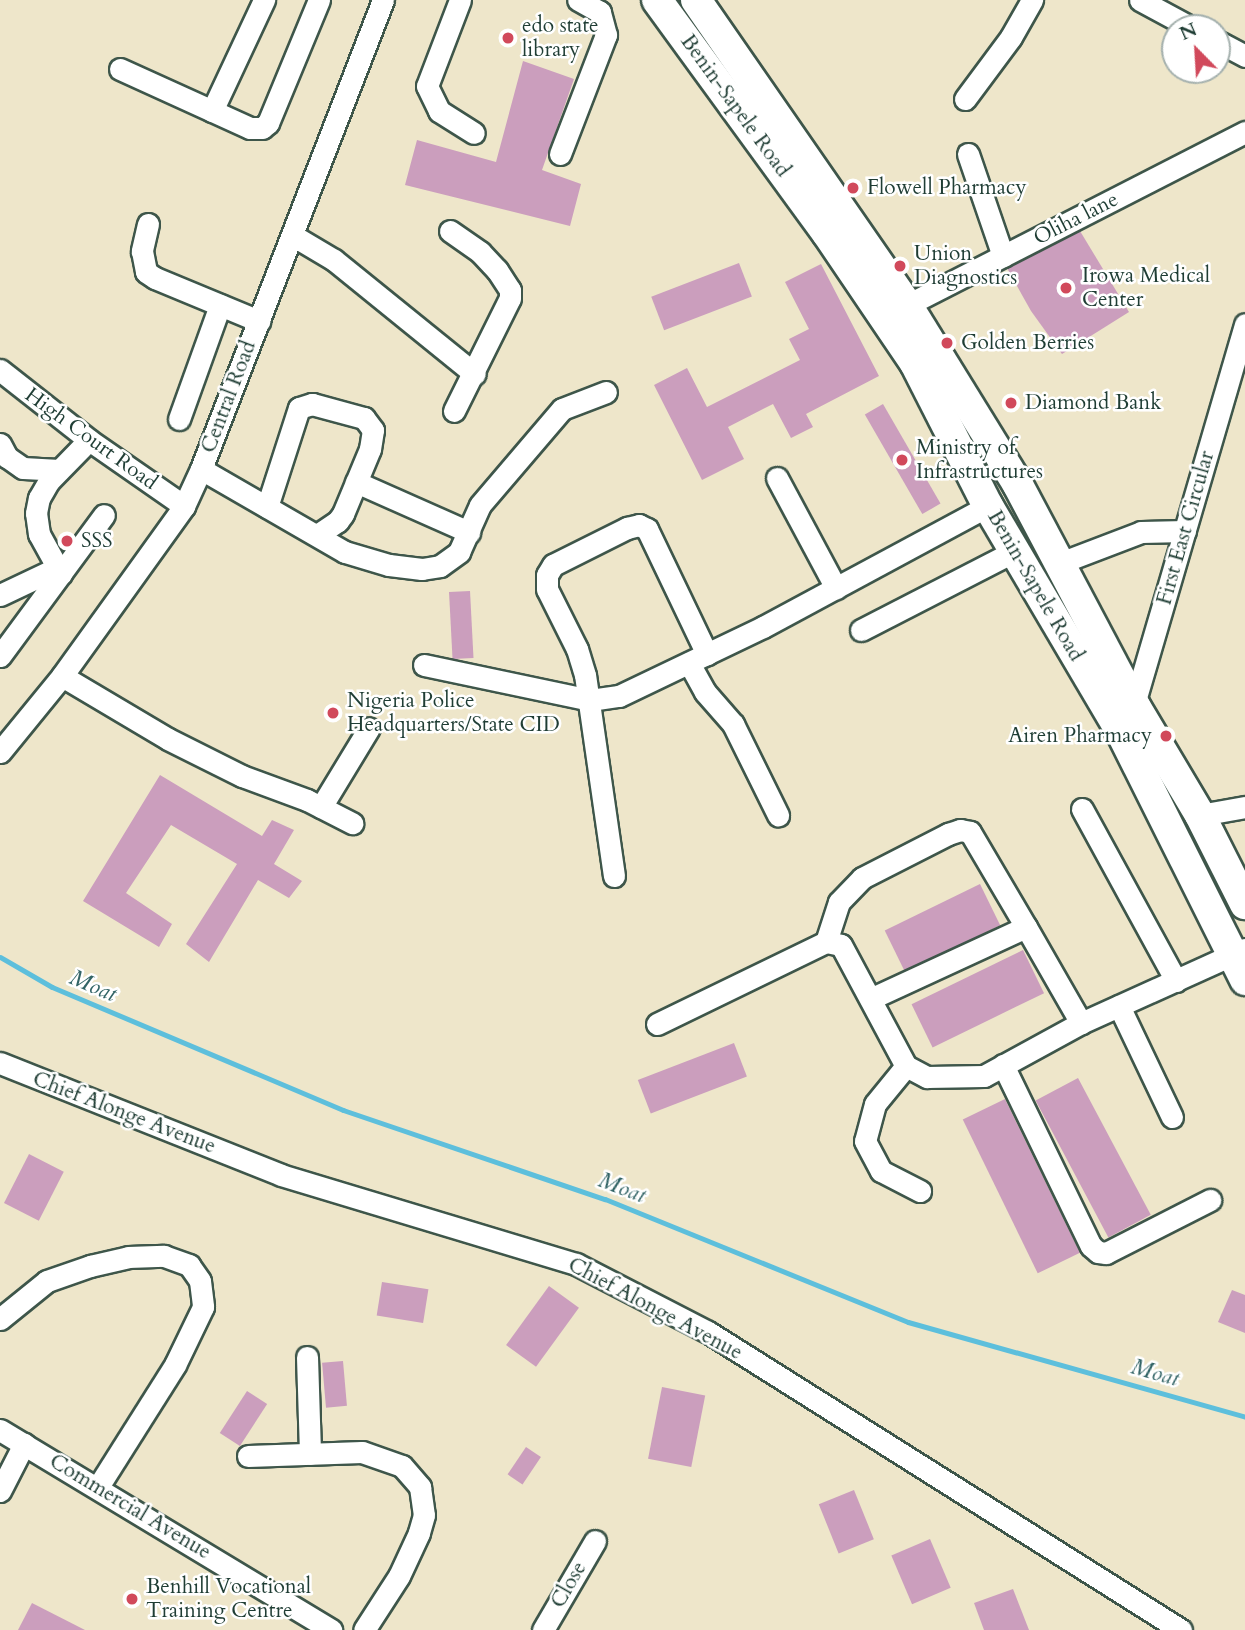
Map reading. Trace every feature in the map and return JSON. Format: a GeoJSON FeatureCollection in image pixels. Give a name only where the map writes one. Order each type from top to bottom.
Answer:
{"type":"FeatureCollection","features":[{"type":"Feature","properties":{"kind":"highway","name":"Benin-Sapele Road"},"geometry":{"type":"LineString","coordinates":[[657,0],[827,233],[915,363],[988,506],[1015,551],[1127,717],[1200,814],[1245,904]]}},
{"type":"Feature","properties":{"kind":"highway","name":"Benin-Sapele Road"},"geometry":{"type":"LineString","coordinates":[[702,2],[907,305],[1018,485],[1060,563],[1127,717],[1241,962]]}},
{"type":"Feature","properties":{"kind":"street"},"geometry":{"type":"LineString","coordinates":[[212,111],[264,0]]}},
{"type":"Feature","properties":{"kind":"street"},"geometry":{"type":"LineString","coordinates":[[120,69],[250,128],[265,126],[319,0]]}},
{"type":"Feature","properties":{"kind":"street","name":"Central Road"},"geometry":{"type":"LineString","coordinates":[[0,751],[62,676],[184,506],[201,469],[383,0]]}},
{"type":"Feature","properties":{"kind":"street"},"geometry":{"type":"LineString","coordinates":[[460,0],[427,86],[439,111],[474,134]]}},
{"type":"Feature","properties":{"kind":"street"},"geometry":{"type":"LineString","coordinates":[[560,154],[606,35],[600,12],[578,0]]}},
{"type":"Feature","properties":{"kind":"street"},"geometry":{"type":"LineString","coordinates":[[965,99],[1011,37],[1032,0]]}},
{"type":"Feature","properties":{"kind":"street"},"geometry":{"type":"LineString","coordinates":[[1140,0],[1166,14]]}},
{"type":"Feature","properties":{"kind":"street","name":"Oliha lane"},"geometry":{"type":"LineString","coordinates":[[907,305],[1245,132]]}},
{"type":"Feature","properties":{"kind":"street"},"geometry":{"type":"LineString","coordinates":[[968,154],[1003,256]]}},
{"type":"Feature","properties":{"kind":"street"},"geometry":{"type":"LineString","coordinates":[[148,224],[142,251],[146,272],[258,321]]}},
{"type":"Feature","properties":{"kind":"street"},"geometry":{"type":"LineString","coordinates":[[450,231],[480,252],[497,270],[510,290],[510,298],[475,374],[454,411]]}},
{"type":"Feature","properties":{"kind":"street"},"geometry":{"type":"LineString","coordinates":[[292,235],[334,260],[475,374]]}},
{"type":"Feature","properties":{"kind":"street"},"geometry":{"type":"LineString","coordinates":[[179,419],[220,305]]}},
{"type":"Feature","properties":{"kind":"street","name":"First East Circular"},"geometry":{"type":"LineString","coordinates":[[1127,717],[1239,363],[1245,324]]}},
{"type":"Feature","properties":{"kind":"street","name":"High Court Road"},"geometry":{"type":"LineString","coordinates":[[0,370],[89,440],[184,506]]}},
{"type":"Feature","properties":{"kind":"street"},"geometry":{"type":"LineString","coordinates":[[201,469],[345,551],[389,565],[422,569],[451,561],[469,532],[480,505],[498,488],[562,409],[606,392]]}},
{"type":"Feature","properties":{"kind":"street"},"geometry":{"type":"LineString","coordinates":[[267,507],[294,415],[307,404],[364,418],[372,425],[373,438],[356,482],[338,521],[317,536]]}},
{"type":"Feature","properties":{"kind":"street"},"geometry":{"type":"LineString","coordinates":[[59,571],[39,534],[36,513],[39,498],[59,470],[89,440]]}},
{"type":"Feature","properties":{"kind":"street"},"geometry":{"type":"LineString","coordinates":[[0,444],[16,465],[38,471],[59,470]]}},
{"type":"Feature","properties":{"kind":"street"},"geometry":{"type":"LineString","coordinates":[[777,478],[836,588]]}},
{"type":"Feature","properties":{"kind":"street"},"geometry":{"type":"LineString","coordinates":[[356,482],[469,532]]}},
{"type":"Feature","properties":{"kind":"street"},"geometry":{"type":"LineString","coordinates":[[424,665],[590,700],[619,696],[836,588],[988,506]]}},
{"type":"Feature","properties":{"kind":"street"},"geometry":{"type":"LineString","coordinates":[[0,656],[59,571],[104,515]]}},
{"type":"Feature","properties":{"kind":"street"},"geometry":{"type":"LineString","coordinates":[[614,876],[590,700],[577,649],[547,589],[547,575],[553,565],[627,528],[639,525],[647,529],[698,658],[705,692],[733,724],[778,815]]}},
{"type":"Feature","properties":{"kind":"street"},"geometry":{"type":"LineString","coordinates":[[1060,563],[1141,533],[1185,531]]}},
{"type":"Feature","properties":{"kind":"street"},"geometry":{"type":"LineString","coordinates":[[861,630],[1015,551]]}},
{"type":"Feature","properties":{"kind":"street"},"geometry":{"type":"LineString","coordinates":[[0,595],[59,571]]}},
{"type":"Feature","properties":{"kind":"street"},"geometry":{"type":"LineString","coordinates":[[62,676],[168,739],[242,776],[321,807],[352,823]]}},
{"type":"Feature","properties":{"kind":"street"},"geometry":{"type":"LineString","coordinates":[[321,807],[369,728]]}},
{"type":"Feature","properties":{"kind":"street"},"geometry":{"type":"LineString","coordinates":[[1200,814],[1245,807]]}},
{"type":"Feature","properties":{"kind":"street"},"geometry":{"type":"LineString","coordinates":[[1082,808],[1176,981]]}},
{"type":"Feature","properties":{"kind":"street"},"geometry":{"type":"LineString","coordinates":[[826,942],[839,902],[862,878],[960,830],[970,832],[1081,1023]]}},
{"type":"Feature","properties":{"kind":"street"},"geometry":{"type":"LineString","coordinates":[[872,998],[1026,927]]}},
{"type":"Feature","properties":{"kind":"street"},"geometry":{"type":"LineString","coordinates":[[657,1024],[826,942],[841,945],[872,998],[906,1066],[928,1077],[984,1076],[1081,1023],[1119,1006],[1176,981],[1241,962]]}},
{"type":"Feature","properties":{"kind":"street"},"geometry":{"type":"LineString","coordinates":[[1119,1006],[1172,1117]]}},
{"type":"Feature","properties":{"kind":"street","name":"Chief Alonge Avenue"},"geometry":{"type":"LineString","coordinates":[[0,1063],[281,1175],[576,1264],[708,1332],[1181,1630]]}},
{"type":"Feature","properties":{"kind":"street"},"geometry":{"type":"LineString","coordinates":[[1003,1065],[1091,1245],[1098,1252],[1106,1252],[1210,1200]]}},
{"type":"Feature","properties":{"kind":"street"},"geometry":{"type":"LineString","coordinates":[[906,1066],[875,1104],[865,1141],[881,1171],[920,1191]]}},
{"type":"Feature","properties":{"kind":"street"},"geometry":{"type":"LineString","coordinates":[[0,1319],[47,1281],[90,1266],[128,1257],[164,1256],[189,1265],[200,1281],[203,1307],[198,1319],[175,1365],[99,1487]]}},
{"type":"Feature","properties":{"kind":"street"},"geometry":{"type":"LineString","coordinates":[[307,1357],[310,1454]]}},
{"type":"Feature","properties":{"kind":"street","name":"Commercial Avenue"},"geometry":{"type":"LineString","coordinates":[[0,1430],[99,1487],[297,1621],[331,1630]]}},
{"type":"Feature","properties":{"kind":"street"},"geometry":{"type":"LineString","coordinates":[[0,1491],[24,1444]]}},
{"type":"Feature","properties":{"kind":"street"},"geometry":{"type":"LineString","coordinates":[[248,1456],[362,1452],[390,1460],[402,1466],[411,1476],[424,1501],[419,1533],[399,1576],[364,1630]]}},
{"type":"Feature","properties":{"kind":"street","name":"Close"},"geometry":{"type":"LineString","coordinates":[[543,1630],[595,1541]]}},
{"type":"Feature","properties":{"kind":"building"},"geometry":{"type":"Polygon","coordinates":[[[523,61],[574,79],[542,170],[581,184],[570,226],[405,185],[417,140],[496,162],[523,61]]]}},
{"type":"Feature","properties":{"kind":"building","name":"Irowa Medical Center"},"geometry":{"type":"Polygon","coordinates":[[[1080,231],[1129,312],[1062,354],[1031,311],[1007,268],[1080,231]]]}},
{"type":"Feature","properties":{"kind":"building"},"geometry":{"type":"Polygon","coordinates":[[[739,263],[752,297],[664,330],[651,297],[739,263]]]}},
{"type":"Feature","properties":{"kind":"building"},"geometry":{"type":"Polygon","coordinates":[[[821,264],[879,376],[806,414],[813,427],[791,438],[773,404],[728,427],[744,459],[702,480],[654,385],[687,368],[707,407],[800,360],[789,339],[809,329],[785,282],[821,264]]]}},
{"type":"Feature","properties":{"kind":"building","name":"Ministry of Infrastructures"},"geometry":{"type":"Polygon","coordinates":[[[883,404],[940,504],[922,514],[865,414],[883,404]]]}},
{"type":"Feature","properties":{"kind":"building"},"geometry":{"type":"Polygon","coordinates":[[[470,591],[474,658],[453,659],[449,592],[470,591]]]}},
{"type":"Feature","properties":{"kind":"building"},"geometry":{"type":"Polygon","coordinates":[[[160,775],[262,836],[272,820],[294,830],[274,864],[302,881],[289,898],[258,880],[209,962],[186,944],[237,864],[171,825],[126,893],[172,924],[159,947],[83,901],[160,775]]]}},
{"type":"Feature","properties":{"kind":"building"},"geometry":{"type":"Polygon","coordinates":[[[980,884],[1000,925],[905,972],[885,930],[980,884]]]}},
{"type":"Feature","properties":{"kind":"building"},"geometry":{"type":"Polygon","coordinates":[[[1023,950],[1044,993],[933,1048],[912,1004],[1023,950]]]}},
{"type":"Feature","properties":{"kind":"building"},"geometry":{"type":"Polygon","coordinates":[[[734,1043],[747,1077],[651,1114],[638,1080],[734,1043]]]}},
{"type":"Feature","properties":{"kind":"building"},"geometry":{"type":"Polygon","coordinates":[[[1078,1078],[1151,1215],[1108,1237],[1036,1101],[1078,1078]]]}},
{"type":"Feature","properties":{"kind":"building"},"geometry":{"type":"Polygon","coordinates":[[[1005,1099],[1080,1253],[1038,1273],[963,1120],[1005,1099]]]}},
{"type":"Feature","properties":{"kind":"building"},"geometry":{"type":"Polygon","coordinates":[[[29,1154],[64,1172],[39,1221],[4,1203],[29,1154]]]}},
{"type":"Feature","properties":{"kind":"building"},"geometry":{"type":"Polygon","coordinates":[[[382,1282],[428,1289],[423,1323],[377,1316],[382,1282]]]}},
{"type":"Feature","properties":{"kind":"building"},"geometry":{"type":"Polygon","coordinates":[[[549,1286],[579,1308],[536,1367],[506,1345],[549,1286]]]}},
{"type":"Feature","properties":{"kind":"building"},"geometry":{"type":"Polygon","coordinates":[[[1232,1290],[1245,1295],[1245,1333],[1218,1322],[1232,1290]]]}},
{"type":"Feature","properties":{"kind":"building"},"geometry":{"type":"Polygon","coordinates":[[[343,1361],[347,1406],[326,1408],[322,1363],[343,1361]]]}},
{"type":"Feature","properties":{"kind":"building"},"geometry":{"type":"Polygon","coordinates":[[[662,1387],[705,1395],[691,1467],[648,1459],[662,1387]]]}},
{"type":"Feature","properties":{"kind":"building"},"geometry":{"type":"Polygon","coordinates":[[[247,1391],[267,1404],[240,1446],[220,1433],[247,1391]]]}},
{"type":"Feature","properties":{"kind":"building"},"geometry":{"type":"Polygon","coordinates":[[[526,1447],[541,1457],[522,1484],[508,1474],[526,1447]]]}},
{"type":"Feature","properties":{"kind":"building"},"geometry":{"type":"Polygon","coordinates":[[[854,1490],[874,1539],[839,1553],[819,1504],[854,1490]]]}},
{"type":"Feature","properties":{"kind":"building"},"geometry":{"type":"Polygon","coordinates":[[[930,1539],[951,1588],[912,1604],[891,1555],[930,1539]]]}},
{"type":"Feature","properties":{"kind":"building"},"geometry":{"type":"Polygon","coordinates":[[[1013,1589],[1029,1630],[984,1630],[974,1603],[1013,1589]]]}},
{"type":"Feature","properties":{"kind":"building"},"geometry":{"type":"Polygon","coordinates":[[[32,1603],[85,1630],[18,1630],[32,1603]]]}},
{"type":"Feature","properties":{"kind":"waterway","name":"Moat"},"geometry":{"type":"LineString","coordinates":[[0,957],[52,987],[343,1110],[605,1199],[908,1322],[1245,1417]]}},
{"type":"Feature","properties":{"kind":"place","name":"edo state library"},"geometry":{"type":"Point","coordinates":[508,38]}},
{"type":"Feature","properties":{"kind":"place","name":"Flowell Pharmacy"},"geometry":{"type":"Point","coordinates":[853,188]}},
{"type":"Feature","properties":{"kind":"place","name":"Union Diagnostics"},"geometry":{"type":"Point","coordinates":[900,266]}},
{"type":"Feature","properties":{"kind":"place","name":"Irowa Medical Center"},"geometry":{"type":"Point","coordinates":[1066,288]}},
{"type":"Feature","properties":{"kind":"place","name":"Golden Berries"},"geometry":{"type":"Point","coordinates":[947,343]}},
{"type":"Feature","properties":{"kind":"place","name":"Diamond Bank"},"geometry":{"type":"Point","coordinates":[1011,403]}},
{"type":"Feature","properties":{"kind":"place","name":"Ministry of Infrastructures"},"geometry":{"type":"Point","coordinates":[902,460]}},
{"type":"Feature","properties":{"kind":"place","name":"SSS"},"geometry":{"type":"Point","coordinates":[67,541]}},
{"type":"Feature","properties":{"kind":"place","name":"Nigeria Police Headquarters/State CID"},"geometry":{"type":"Point","coordinates":[333,713]}},
{"type":"Feature","properties":{"kind":"place","name":"Airen Pharmacy"},"geometry":{"type":"Point","coordinates":[1166,736]}},
{"type":"Feature","properties":{"kind":"place","name":"Benhill Vocational Training Centre"},"geometry":{"type":"Point","coordinates":[132,1599]}}]}
